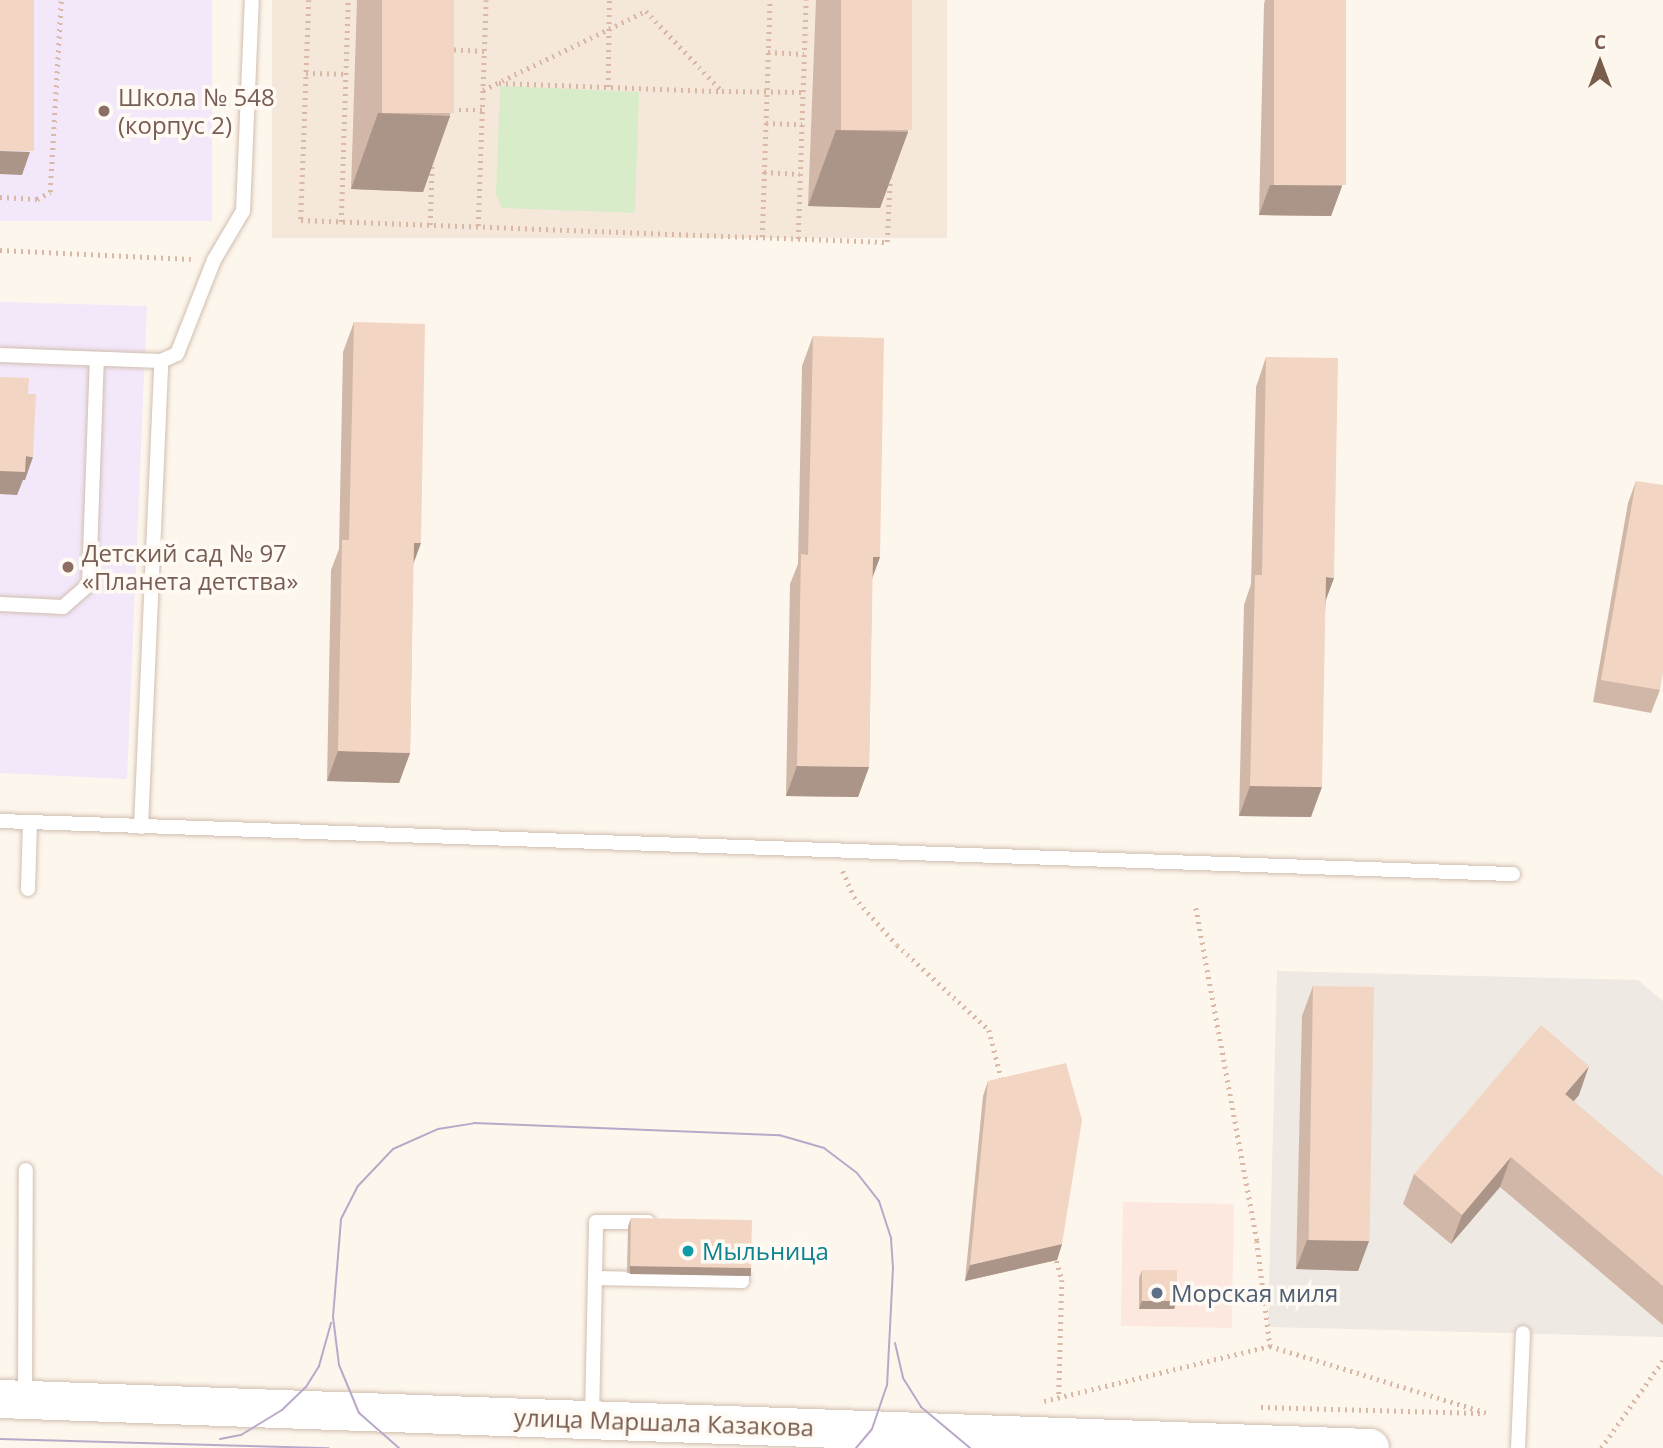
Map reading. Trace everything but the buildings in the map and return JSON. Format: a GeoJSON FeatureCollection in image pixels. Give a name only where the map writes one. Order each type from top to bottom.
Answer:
{"type":"FeatureCollection","features":[{"type":"Feature","properties":{"kind":"main road","name":"улица Маршала Казакова"},"geometry":{"type":"LineString","coordinates":[[13,1399],[1370,1448]]}},
{"type":"Feature","properties":{"kind":"lane"},"geometry":{"type":"LineString","coordinates":[[0,355],[161,362],[177,354],[214,260],[243,211],[252,0]]}},
{"type":"Feature","properties":{"kind":"lane"},"geometry":{"type":"LineString","coordinates":[[0,604],[63,607],[89,584],[97,359]]}},
{"type":"Feature","properties":{"kind":"lane"},"geometry":{"type":"LineString","coordinates":[[141,827],[161,362]]}},
{"type":"Feature","properties":{"kind":"lane"},"geometry":{"type":"LineString","coordinates":[[0,821],[1513,874]]}},
{"type":"Feature","properties":{"kind":"lane"},"geometry":{"type":"LineString","coordinates":[[28,889],[30,823]]}},
{"type":"Feature","properties":{"kind":"lane"},"geometry":{"type":"LineString","coordinates":[[13,1399],[26,1170]]}},
{"type":"Feature","properties":{"kind":"lane"},"geometry":{"type":"LineString","coordinates":[[592,1420],[596,1222],[668,1223]]}},
{"type":"Feature","properties":{"kind":"lane"},"geometry":{"type":"LineString","coordinates":[[595,1278],[641,1276],[742,1281],[742,1276]]}},
{"type":"Feature","properties":{"kind":"lane"},"geometry":{"type":"LineString","coordinates":[[1518,1448],[1523,1333]]}},
{"type":"Feature","properties":{"kind":"path"},"geometry":{"type":"LineString","coordinates":[[0,197],[37,199],[50,192],[61,0]]}},
{"type":"Feature","properties":{"kind":"path"},"geometry":{"type":"LineString","coordinates":[[309,0],[301,220],[887,242],[890,174]]}},
{"type":"Feature","properties":{"kind":"path"},"geometry":{"type":"LineString","coordinates":[[341,222],[348,0]]}},
{"type":"Feature","properties":{"kind":"path"},"geometry":{"type":"LineString","coordinates":[[478,227],[486,0]]}},
{"type":"Feature","properties":{"kind":"path"},"geometry":{"type":"LineString","coordinates":[[608,87],[609,0]]}},
{"type":"Feature","properties":{"kind":"path"},"geometry":{"type":"LineString","coordinates":[[762,237],[770,0]]}},
{"type":"Feature","properties":{"kind":"path"},"geometry":{"type":"LineString","coordinates":[[798,239],[806,0]]}},
{"type":"Feature","properties":{"kind":"path"},"geometry":{"type":"LineString","coordinates":[[483,90],[646,11],[722,91]]}},
{"type":"Feature","properties":{"kind":"path"},"geometry":{"type":"LineString","coordinates":[[436,49],[484,51]]}},
{"type":"Feature","properties":{"kind":"path"},"geometry":{"type":"LineString","coordinates":[[768,52],[804,54]]}},
{"type":"Feature","properties":{"kind":"path"},"geometry":{"type":"LineString","coordinates":[[306,73],[345,74]]}},
{"type":"Feature","properties":{"kind":"path"},"geometry":{"type":"LineString","coordinates":[[498,83],[803,92]]}},
{"type":"Feature","properties":{"kind":"path"},"geometry":{"type":"LineString","coordinates":[[434,109],[482,110]]}},
{"type":"Feature","properties":{"kind":"path"},"geometry":{"type":"LineString","coordinates":[[766,123],[802,124]]}},
{"type":"Feature","properties":{"kind":"path"},"geometry":{"type":"LineString","coordinates":[[430,225],[432,148]]}},
{"type":"Feature","properties":{"kind":"path"},"geometry":{"type":"LineString","coordinates":[[764,173],[800,174]]}},
{"type":"Feature","properties":{"kind":"path"},"geometry":{"type":"LineString","coordinates":[[0,250],[214,260]]}},
{"type":"Feature","properties":{"kind":"path"},"geometry":{"type":"LineString","coordinates":[[834,851],[854,897],[912,960],[989,1030],[1004,1094]]}},
{"type":"Feature","properties":{"kind":"path"},"geometry":{"type":"LineString","coordinates":[[1196,908],[1257,1241],[1270,1346]]}},
{"type":"Feature","properties":{"kind":"path"},"geometry":{"type":"LineString","coordinates":[[1047,1243],[1060,1260],[1062,1280],[1059,1397]]}},
{"type":"Feature","properties":{"kind":"path"},"geometry":{"type":"LineString","coordinates":[[1043,1401],[1270,1346],[1488,1413]]}},
{"type":"Feature","properties":{"kind":"path"},"geometry":{"type":"LineString","coordinates":[[1601,1448],[1663,1360]]}},
{"type":"Feature","properties":{"kind":"shaded area","name":"Школа № 548 (корпус 2)"},"geometry":{"type":"Polygon","coordinates":[[[0,0],[212,0],[212,221],[0,221],[0,0]]]}},
{"type":"Feature","properties":{"kind":"shaded area"},"geometry":{"type":"Polygon","coordinates":[[[272,0],[947,0],[947,238],[272,238],[272,0]]]}},
{"type":"Feature","properties":{"kind":"shaded area","name":"Детский сад № 97 «Планета детства»"},"geometry":{"type":"Polygon","coordinates":[[[0,302],[147,306],[127,779],[0,773],[0,302]]]}},
{"type":"Feature","properties":{"kind":"shaded area"},"geometry":{"type":"Polygon","coordinates":[[[1277,971],[1638,980],[1663,1001],[1663,1337],[1268,1327],[1277,971]]]}},
{"type":"Feature","properties":{"kind":"shaded area"},"geometry":{"type":"Polygon","coordinates":[[[1123,1202],[1234,1204],[1232,1328],[1121,1326],[1123,1202]]]}},
{"type":"Feature","properties":{"kind":"green space"},"geometry":{"type":"Polygon","coordinates":[[[500,86],[639,92],[635,213],[502,208],[496,195],[500,86]]]}},
{"type":"Feature","properties":{"kind":"tram line"},"geometry":{"type":"LineString","coordinates":[[399,1448],[359,1413],[339,1365],[333,1317],[341,1219],[357,1187],[393,1149],[438,1129],[474,1123],[779,1135],[824,1148],[857,1173],[879,1201],[891,1239],[893,1268],[887,1385],[872,1429],[856,1448]]}},
{"type":"Feature","properties":{"kind":"tram line"},"geometry":{"type":"LineString","coordinates":[[220,1439],[241,1435],[282,1410],[306,1387],[319,1366],[331,1323]]}},
{"type":"Feature","properties":{"kind":"tram line"},"geometry":{"type":"LineString","coordinates":[[895,1343],[903,1378],[921,1407],[970,1448]]}},
{"type":"Feature","properties":{"kind":"tram line"},"geometry":{"type":"LineString","coordinates":[[0,1439],[329,1448]]}},
{"type":"Feature","properties":{"kind":"place","name":"Школа № 548 (корпус 2)"},"geometry":{"type":"Point","coordinates":[104,111]}},
{"type":"Feature","properties":{"kind":"place","name":"Детский сад № 97 «Планета детства»"},"geometry":{"type":"Point","coordinates":[68,567]}},
{"type":"Feature","properties":{"kind":"place","name":"Мыльница"},"geometry":{"type":"Point","coordinates":[688,1251]}},
{"type":"Feature","properties":{"kind":"place","name":"Морская миля"},"geometry":{"type":"Point","coordinates":[1157,1293]}}]}
